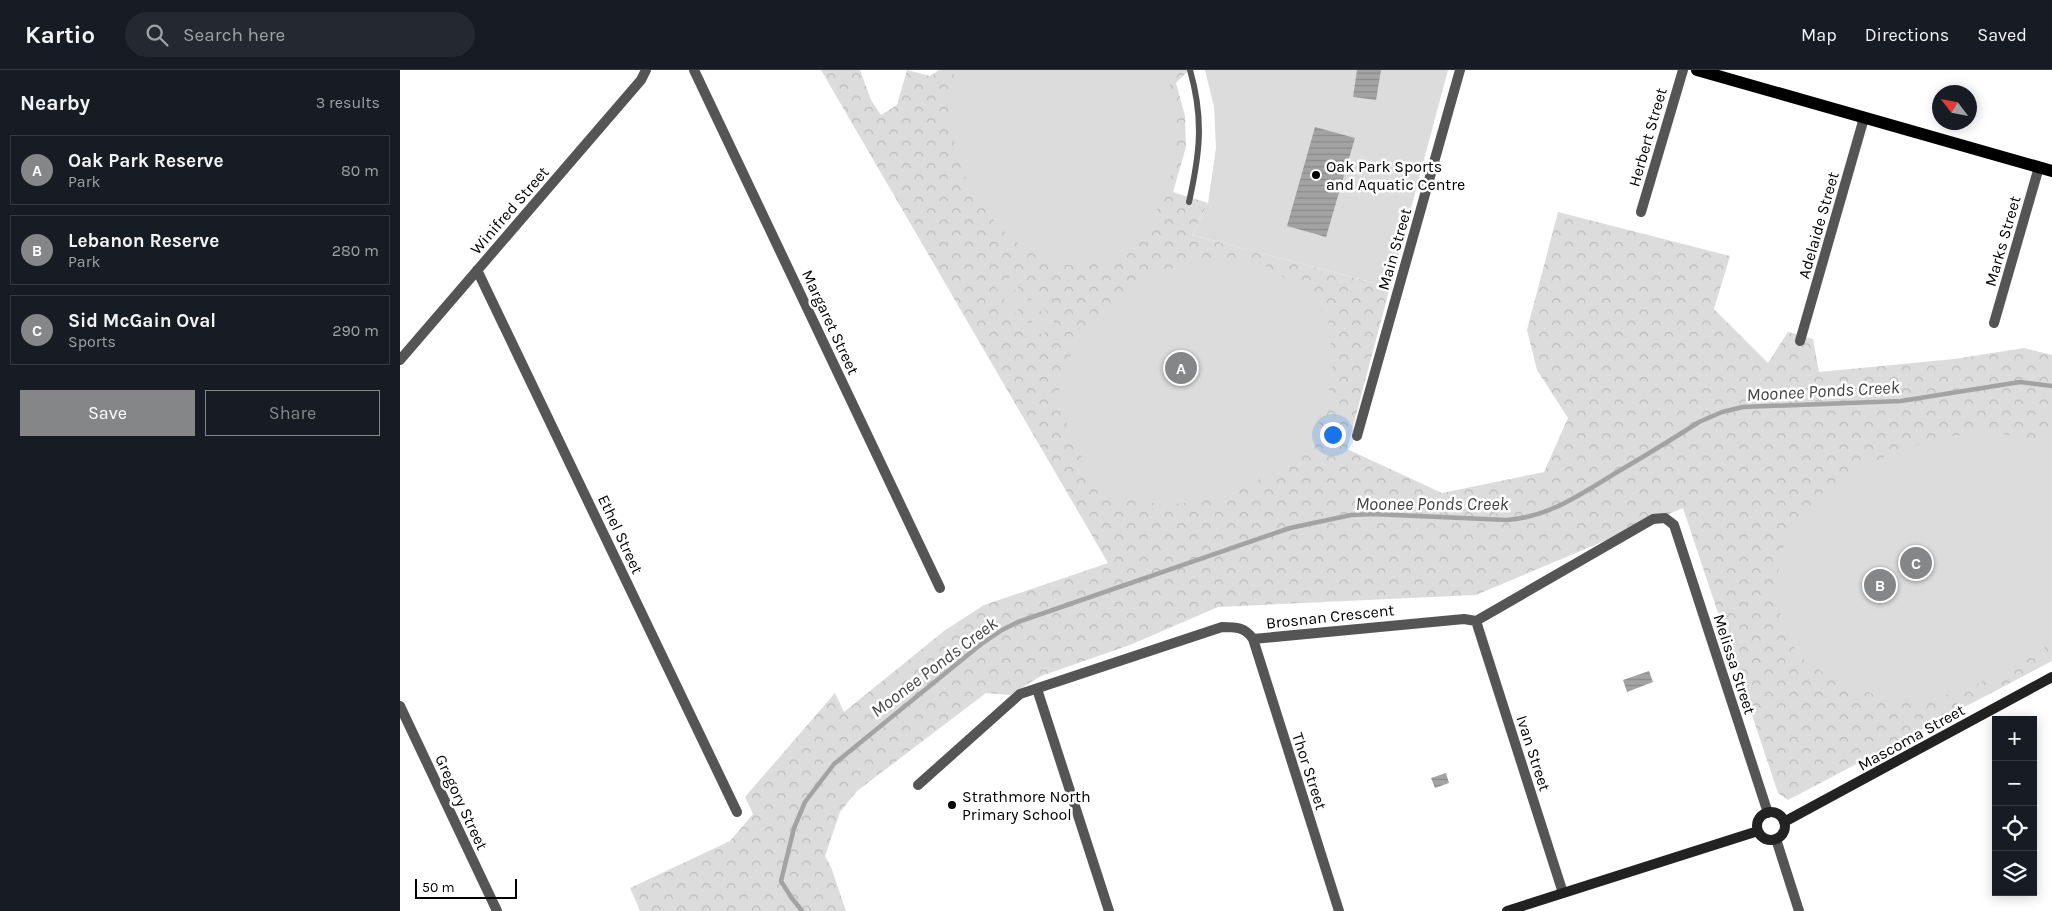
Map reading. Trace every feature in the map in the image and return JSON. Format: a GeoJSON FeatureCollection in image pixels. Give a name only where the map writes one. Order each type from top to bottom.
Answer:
{"type":"FeatureCollection","features":[{"type":"Feature","properties":{"kind":"main road"},"geometry":{"type":"LineString","coordinates":[[1697,70],[2052,171]]}},
{"type":"Feature","properties":{"kind":"main road","name":"Mascoma Street"},"geometry":{"type":"LineString","coordinates":[[1784,822],[2052,677]]}},
{"type":"Feature","properties":{"kind":"main road"},"geometry":{"type":"LineString","coordinates":[[1768,813],[1779,815],[1784,822],[1784,830],[1776,839],[1768,840],[1758,831],[1760,818],[1768,813]]}},
{"type":"Feature","properties":{"kind":"main road"},"geometry":{"type":"LineString","coordinates":[[1507,911],[1758,831]]}},
{"type":"Feature","properties":{"kind":"street","name":"Winifred Street"},"geometry":{"type":"LineString","coordinates":[[641,80],[646,70]]}},
{"type":"Feature","properties":{"kind":"street","name":"Winifred Street"},"geometry":{"type":"LineString","coordinates":[[400,360],[641,80],[654,70]]}},
{"type":"Feature","properties":{"kind":"street","name":"Margaret Street"},"geometry":{"type":"LineString","coordinates":[[694,70],[940,588]]}},
{"type":"Feature","properties":{"kind":"street","name":"Main Street"},"geometry":{"type":"LineString","coordinates":[[1357,436],[1460,70]]}},
{"type":"Feature","properties":{"kind":"street","name":"Herbert Street"},"geometry":{"type":"LineString","coordinates":[[1641,212],[1683,70]]}},
{"type":"Feature","properties":{"kind":"street","name":"Adelaide Street"},"geometry":{"type":"LineString","coordinates":[[1800,340],[1864,118]]}},
{"type":"Feature","properties":{"kind":"street","name":"Marks Street"},"geometry":{"type":"LineString","coordinates":[[1994,323],[2039,167]]}},
{"type":"Feature","properties":{"kind":"street","name":"Ethel Street"},"geometry":{"type":"LineString","coordinates":[[477,270],[737,812]]}},
{"type":"Feature","properties":{"kind":"street","name":"Melissa Street"},"geometry":{"type":"LineString","coordinates":[[1476,622],[1653,519],[1666,518],[1674,525],[1768,813]]}},
{"type":"Feature","properties":{"kind":"street","name":"Brosnan Crescent"},"geometry":{"type":"LineString","coordinates":[[918,785],[1020,694],[1222,627],[1240,627],[1248,632],[1253,639],[1464,618],[1476,622]]}},
{"type":"Feature","properties":{"kind":"street","name":"Ivan Street"},"geometry":{"type":"LineString","coordinates":[[1476,622],[1563,893]]}},
{"type":"Feature","properties":{"kind":"street","name":"Thor Street"},"geometry":{"type":"LineString","coordinates":[[1253,639],[1339,911]]}},
{"type":"Feature","properties":{"kind":"street"},"geometry":{"type":"LineString","coordinates":[[1037,689],[1109,911]]}},
{"type":"Feature","properties":{"kind":"street","name":"Gregory Street"},"geometry":{"type":"LineString","coordinates":[[400,706],[497,911]]}},
{"type":"Feature","properties":{"kind":"street"},"geometry":{"type":"LineString","coordinates":[[1776,839],[1799,911]]}},
{"type":"Feature","properties":{"kind":"lane"},"geometry":{"type":"LineString","coordinates":[[1189,202],[1200,148],[1198,106],[1190,70]]}},
{"type":"Feature","properties":{"kind":"green space"},"geometry":{"type":"Polygon","coordinates":[[[821,70],[860,70],[871,100],[881,115],[897,105],[907,70],[930,76],[939,70],[1189,70],[1176,83],[1185,116],[1186,147],[1173,192],[1208,203],[1192,235],[1390,287],[1347,449],[1442,493],[1544,472],[1568,418],[1537,370],[1527,330],[1558,212],[1730,256],[1714,309],[1768,363],[1788,332],[1813,339],[1819,372],[1954,359],[2024,348],[2052,355],[2052,661],[1788,800],[1778,793],[1683,508],[1476,595],[1218,607],[1130,645],[1041,676],[1010,695],[986,693],[857,791],[840,812],[825,856],[831,867],[846,911],[640,911],[630,888],[730,841],[753,814],[745,797],[835,693],[844,712],[944,631],[984,605],[1108,563],[821,70]]]}},
{"type":"Feature","properties":{"kind":"green space"},"geometry":{"type":"Polygon","coordinates":[[[954,70],[1165,70],[1172,95],[1176,122],[1174,162],[1165,193],[1157,210],[1135,240],[1106,260],[1088,264],[1069,265],[1037,256],[1012,239],[986,211],[960,165],[952,125],[954,70]]]}},
{"type":"Feature","properties":{"kind":"green space","name":"Oak Park Sports and Aquatic Centre"},"geometry":{"type":"Polygon","coordinates":[[[1205,70],[1448,70],[1390,287],[1192,235],[1208,203],[1216,148],[1214,107],[1205,70]]]}},
{"type":"Feature","properties":{"kind":"green space"},"geometry":{"type":"Polygon","coordinates":[[[1218,260],[1265,266],[1310,293],[1328,320],[1333,362],[1327,407],[1307,444],[1275,471],[1237,491],[1195,502],[1163,505],[1115,495],[1091,475],[1068,430],[1059,391],[1073,349],[1104,307],[1137,282],[1172,268],[1218,260]]]}},
{"type":"Feature","properties":{"kind":"green space"},"geometry":{"type":"Polygon","coordinates":[[[1015,271],[1055,323],[1052,326],[1012,274],[1015,271]]]}},
{"type":"Feature","properties":{"kind":"green space"},"geometry":{"type":"Polygon","coordinates":[[[1010,277],[1050,329],[1046,332],[1007,279],[1010,277]]]}},
{"type":"Feature","properties":{"kind":"green space"},"geometry":{"type":"Polygon","coordinates":[[[1006,281],[1045,333],[1042,335],[1003,283],[1006,281]]]}},
{"type":"Feature","properties":{"kind":"green space"},"geometry":{"type":"Polygon","coordinates":[[[998,284],[1038,336],[1035,339],[995,287],[998,284]]]}},
{"type":"Feature","properties":{"kind":"green space"},"geometry":{"type":"Polygon","coordinates":[[[1989,432],[2040,440],[2052,446],[2052,643],[2002,674],[1939,698],[1878,696],[1831,678],[1798,655],[1782,623],[1775,586],[1785,539],[1827,488],[1881,458],[1937,438],[1989,432]]]}},
{"type":"Feature","properties":{"kind":"shaded area"},"geometry":{"type":"Polygon","coordinates":[[[1357,70],[1381,70],[1376,100],[1353,97],[1357,70]]]}},
{"type":"Feature","properties":{"kind":"shaded area"},"geometry":{"type":"Polygon","coordinates":[[[1315,127],[1355,138],[1326,237],[1287,226],[1315,127]]]}},
{"type":"Feature","properties":{"kind":"shaded area"},"geometry":{"type":"Polygon","coordinates":[[[1649,671],[1653,682],[1627,692],[1623,680],[1649,671]]]}},
{"type":"Feature","properties":{"kind":"shaded area"},"geometry":{"type":"Polygon","coordinates":[[[1446,773],[1449,783],[1435,788],[1431,778],[1446,773]]]}},
{"type":"Feature","properties":{"kind":"waterway","name":"Moonee Ponds Creek"},"geometry":{"type":"LineString","coordinates":[[802,911],[781,881],[794,828],[805,802],[834,764],[980,645],[1018,622],[1290,528],[1351,515],[1372,514],[1507,520],[1550,510],[1576,497],[1699,422],[1722,412],[1743,407],[1901,401],[2020,382],[2052,386]]}},
{"type":"Feature","properties":{"kind":"place","name":"Oak Park Sports and Aquatic Centre"},"geometry":{"type":"Point","coordinates":[1316,175]}},
{"type":"Feature","properties":{"kind":"place","name":"Oak Park Reserve"},"geometry":{"type":"Point","coordinates":[1181,368]}},
{"type":"Feature","properties":{"kind":"place","name":"Sid McGain Oval"},"geometry":{"type":"Point","coordinates":[1916,563]}},
{"type":"Feature","properties":{"kind":"place","name":"Lebanon Reserve"},"geometry":{"type":"Point","coordinates":[1880,585]}},
{"type":"Feature","properties":{"kind":"place","name":"Strathmore North Primary School"},"geometry":{"type":"Point","coordinates":[952,805]}}]}
